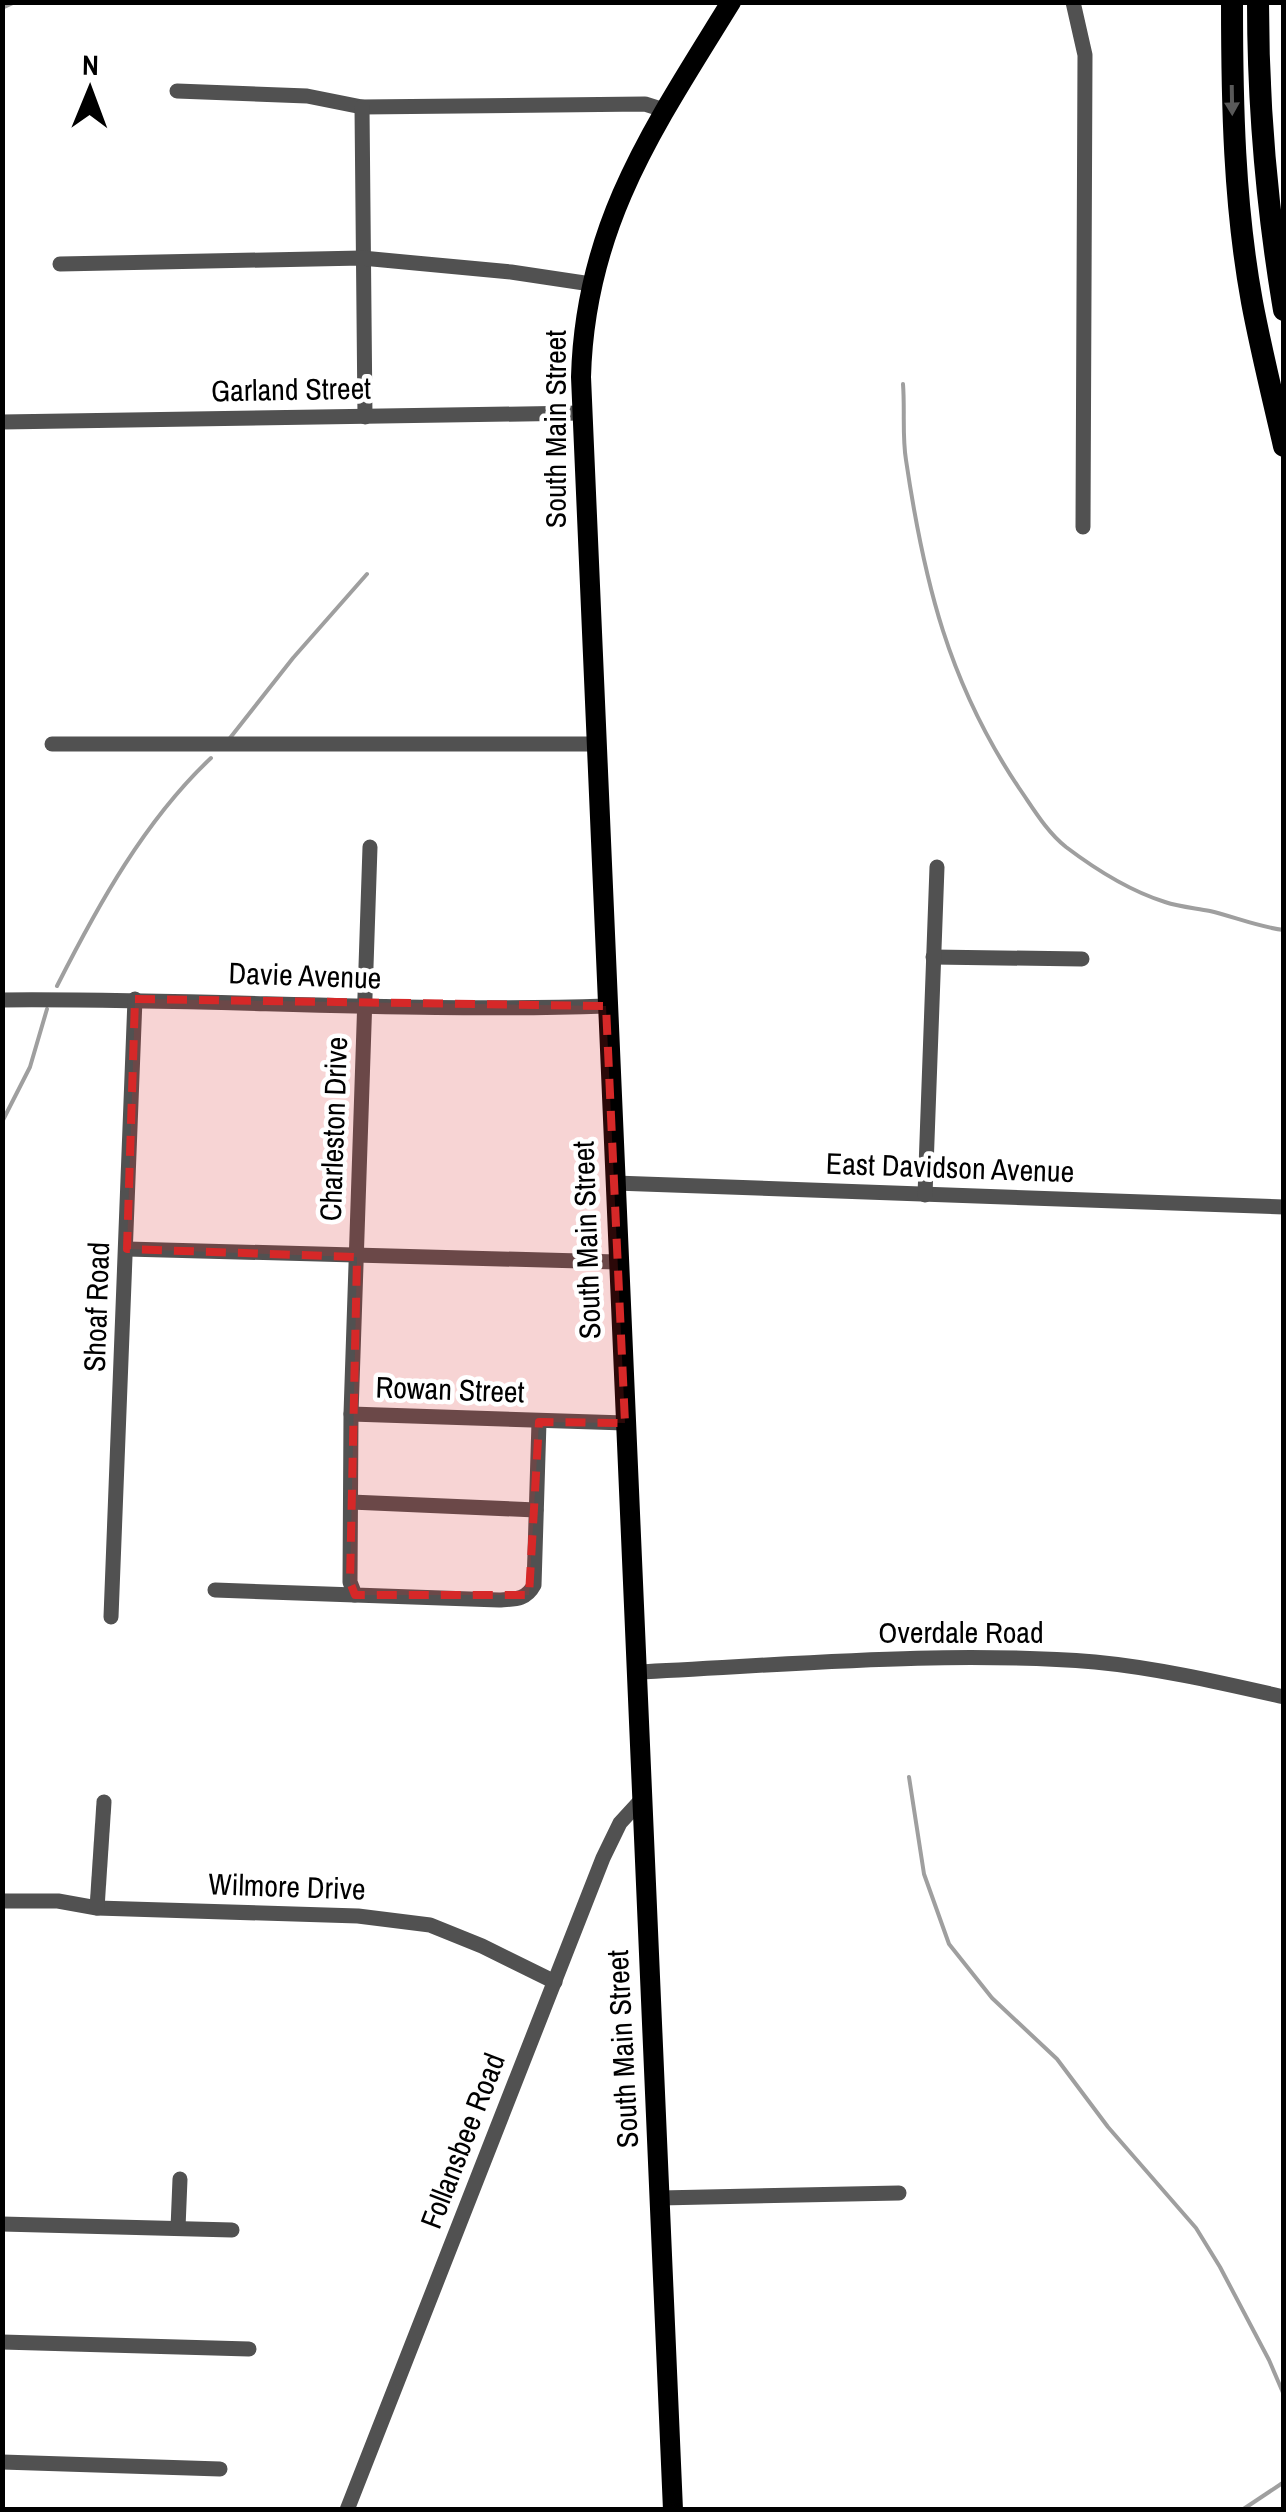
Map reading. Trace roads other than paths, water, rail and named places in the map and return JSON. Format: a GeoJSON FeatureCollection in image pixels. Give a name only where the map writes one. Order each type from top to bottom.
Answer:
{"type":"FeatureCollection","features":[{"type":"Feature","properties":{"kind":"highway"},"geometry":{"type":"LineString","coordinates":[[1232,2],[1232,109],[1239,204],[1252,301],[1284,446]]}},
{"type":"Feature","properties":{"kind":"highway"},"geometry":{"type":"LineString","coordinates":[[1258,2],[1258,56],[1271,235],[1284,310]]}},
{"type":"Feature","properties":{"kind":"main road","name":"South Main Street"},"geometry":{"type":"LineString","coordinates":[[674,2510],[617,1262],[581,355],[591,284],[612,214],[664,110],[731,2]]}},
{"type":"Feature","properties":{"kind":"street"},"geometry":{"type":"LineString","coordinates":[[1073,2],[1085,55],[1082,528]]}},
{"type":"Feature","properties":{"kind":"street"},"geometry":{"type":"LineString","coordinates":[[177,92],[307,96],[362,107],[645,104],[664,110]]}},
{"type":"Feature","properties":{"kind":"street"},"geometry":{"type":"LineString","coordinates":[[362,107],[364,417]]}},
{"type":"Feature","properties":{"kind":"street"},"geometry":{"type":"LineString","coordinates":[[60,264],[362,258],[591,284]]}},
{"type":"Feature","properties":{"kind":"street","name":"Garland Street"},"geometry":{"type":"LineString","coordinates":[[2,422],[581,414]]}},
{"type":"Feature","properties":{"kind":"street"},"geometry":{"type":"LineString","coordinates":[[52,744],[595,744]]}},
{"type":"Feature","properties":{"kind":"street","name":"Charleston Drive"},"geometry":{"type":"LineString","coordinates":[[351,1414],[370,846]]}},
{"type":"Feature","properties":{"kind":"street"},"geometry":{"type":"LineString","coordinates":[[925,1195],[937,867]]}},
{"type":"Feature","properties":{"kind":"street"},"geometry":{"type":"LineString","coordinates":[[933,957],[1082,959]]}},
{"type":"Feature","properties":{"kind":"street","name":"Davie Avenue"},"geometry":{"type":"LineString","coordinates":[[2,1000],[135,998],[508,1009],[606,1006]]}},
{"type":"Feature","properties":{"kind":"street","name":"Shoaf Road"},"geometry":{"type":"LineString","coordinates":[[111,1617],[135,998]]}},
{"type":"Feature","properties":{"kind":"street","name":"East Davidson Avenue"},"geometry":{"type":"LineString","coordinates":[[615,1183],[1284,1207]]}},
{"type":"Feature","properties":{"kind":"street"},"geometry":{"type":"LineString","coordinates":[[127,1249],[617,1262]]}},
{"type":"Feature","properties":{"kind":"street","name":"Rowan Street"},"geometry":{"type":"LineString","coordinates":[[540,1422],[534,1585],[529,1595],[521,1599],[355,1594],[350,1582],[351,1414],[625,1423]]}},
{"type":"Feature","properties":{"kind":"street"},"geometry":{"type":"LineString","coordinates":[[350,1502],[536,1510]]}},
{"type":"Feature","properties":{"kind":"street"},"geometry":{"type":"LineString","coordinates":[[216,1590],[355,1594]]}},
{"type":"Feature","properties":{"kind":"street","name":"Overdale Road"},"geometry":{"type":"LineString","coordinates":[[636,1672],[995,1658],[1097,1662],[1284,1697]]}},
{"type":"Feature","properties":{"kind":"street","name":"Follansbee Road"},"geometry":{"type":"LineString","coordinates":[[347,2510],[614,1835],[627,1813],[642,1799]]}},
{"type":"Feature","properties":{"kind":"street"},"geometry":{"type":"LineString","coordinates":[[97,1908],[104,1802]]}},
{"type":"Feature","properties":{"kind":"street","name":"Wilmore Drive"},"geometry":{"type":"LineString","coordinates":[[5,1900],[58,1901],[97,1908],[358,1916],[430,1925],[555,1982]]}},
{"type":"Feature","properties":{"kind":"street"},"geometry":{"type":"LineString","coordinates":[[178,2228],[180,2179]]}},
{"type":"Feature","properties":{"kind":"street"},"geometry":{"type":"LineString","coordinates":[[660,2198],[899,2193]]}},
{"type":"Feature","properties":{"kind":"street"},"geometry":{"type":"LineString","coordinates":[[2,2224],[232,2230]]}},
{"type":"Feature","properties":{"kind":"street"},"geometry":{"type":"LineString","coordinates":[[2,2342],[249,2349]]}},
{"type":"Feature","properties":{"kind":"street"},"geometry":{"type":"LineString","coordinates":[[2,2462],[220,2470]]}},
{"type":"Feature","properties":{"kind":"waterway"},"geometry":{"type":"LineString","coordinates":[[2,8],[15,2]]}},
{"type":"Feature","properties":{"kind":"waterway"},"geometry":{"type":"LineString","coordinates":[[903,384],[905,451],[913,505],[943,631],[974,710],[1035,811],[1066,847],[1139,892],[1171,904],[1284,930]]}},
{"type":"Feature","properties":{"kind":"waterway"},"geometry":{"type":"LineString","coordinates":[[230,738],[367,574]]}},
{"type":"Feature","properties":{"kind":"waterway"},"geometry":{"type":"LineString","coordinates":[[57,986],[106,895],[144,836],[211,758]]}},
{"type":"Feature","properties":{"kind":"waterway"},"geometry":{"type":"LineString","coordinates":[[2,1122],[30,1067],[47,1009]]}},
{"type":"Feature","properties":{"kind":"waterway"},"geometry":{"type":"LineString","coordinates":[[909,1777],[924,1874],[949,1944],[992,1998],[1057,2059],[1108,2127],[1196,2228],[1220,2267],[1284,2395]]}},
{"type":"Feature","properties":{"kind":"waterway"},"geometry":{"type":"LineString","coordinates":[[1242,2510],[1284,2482]]}}]}
